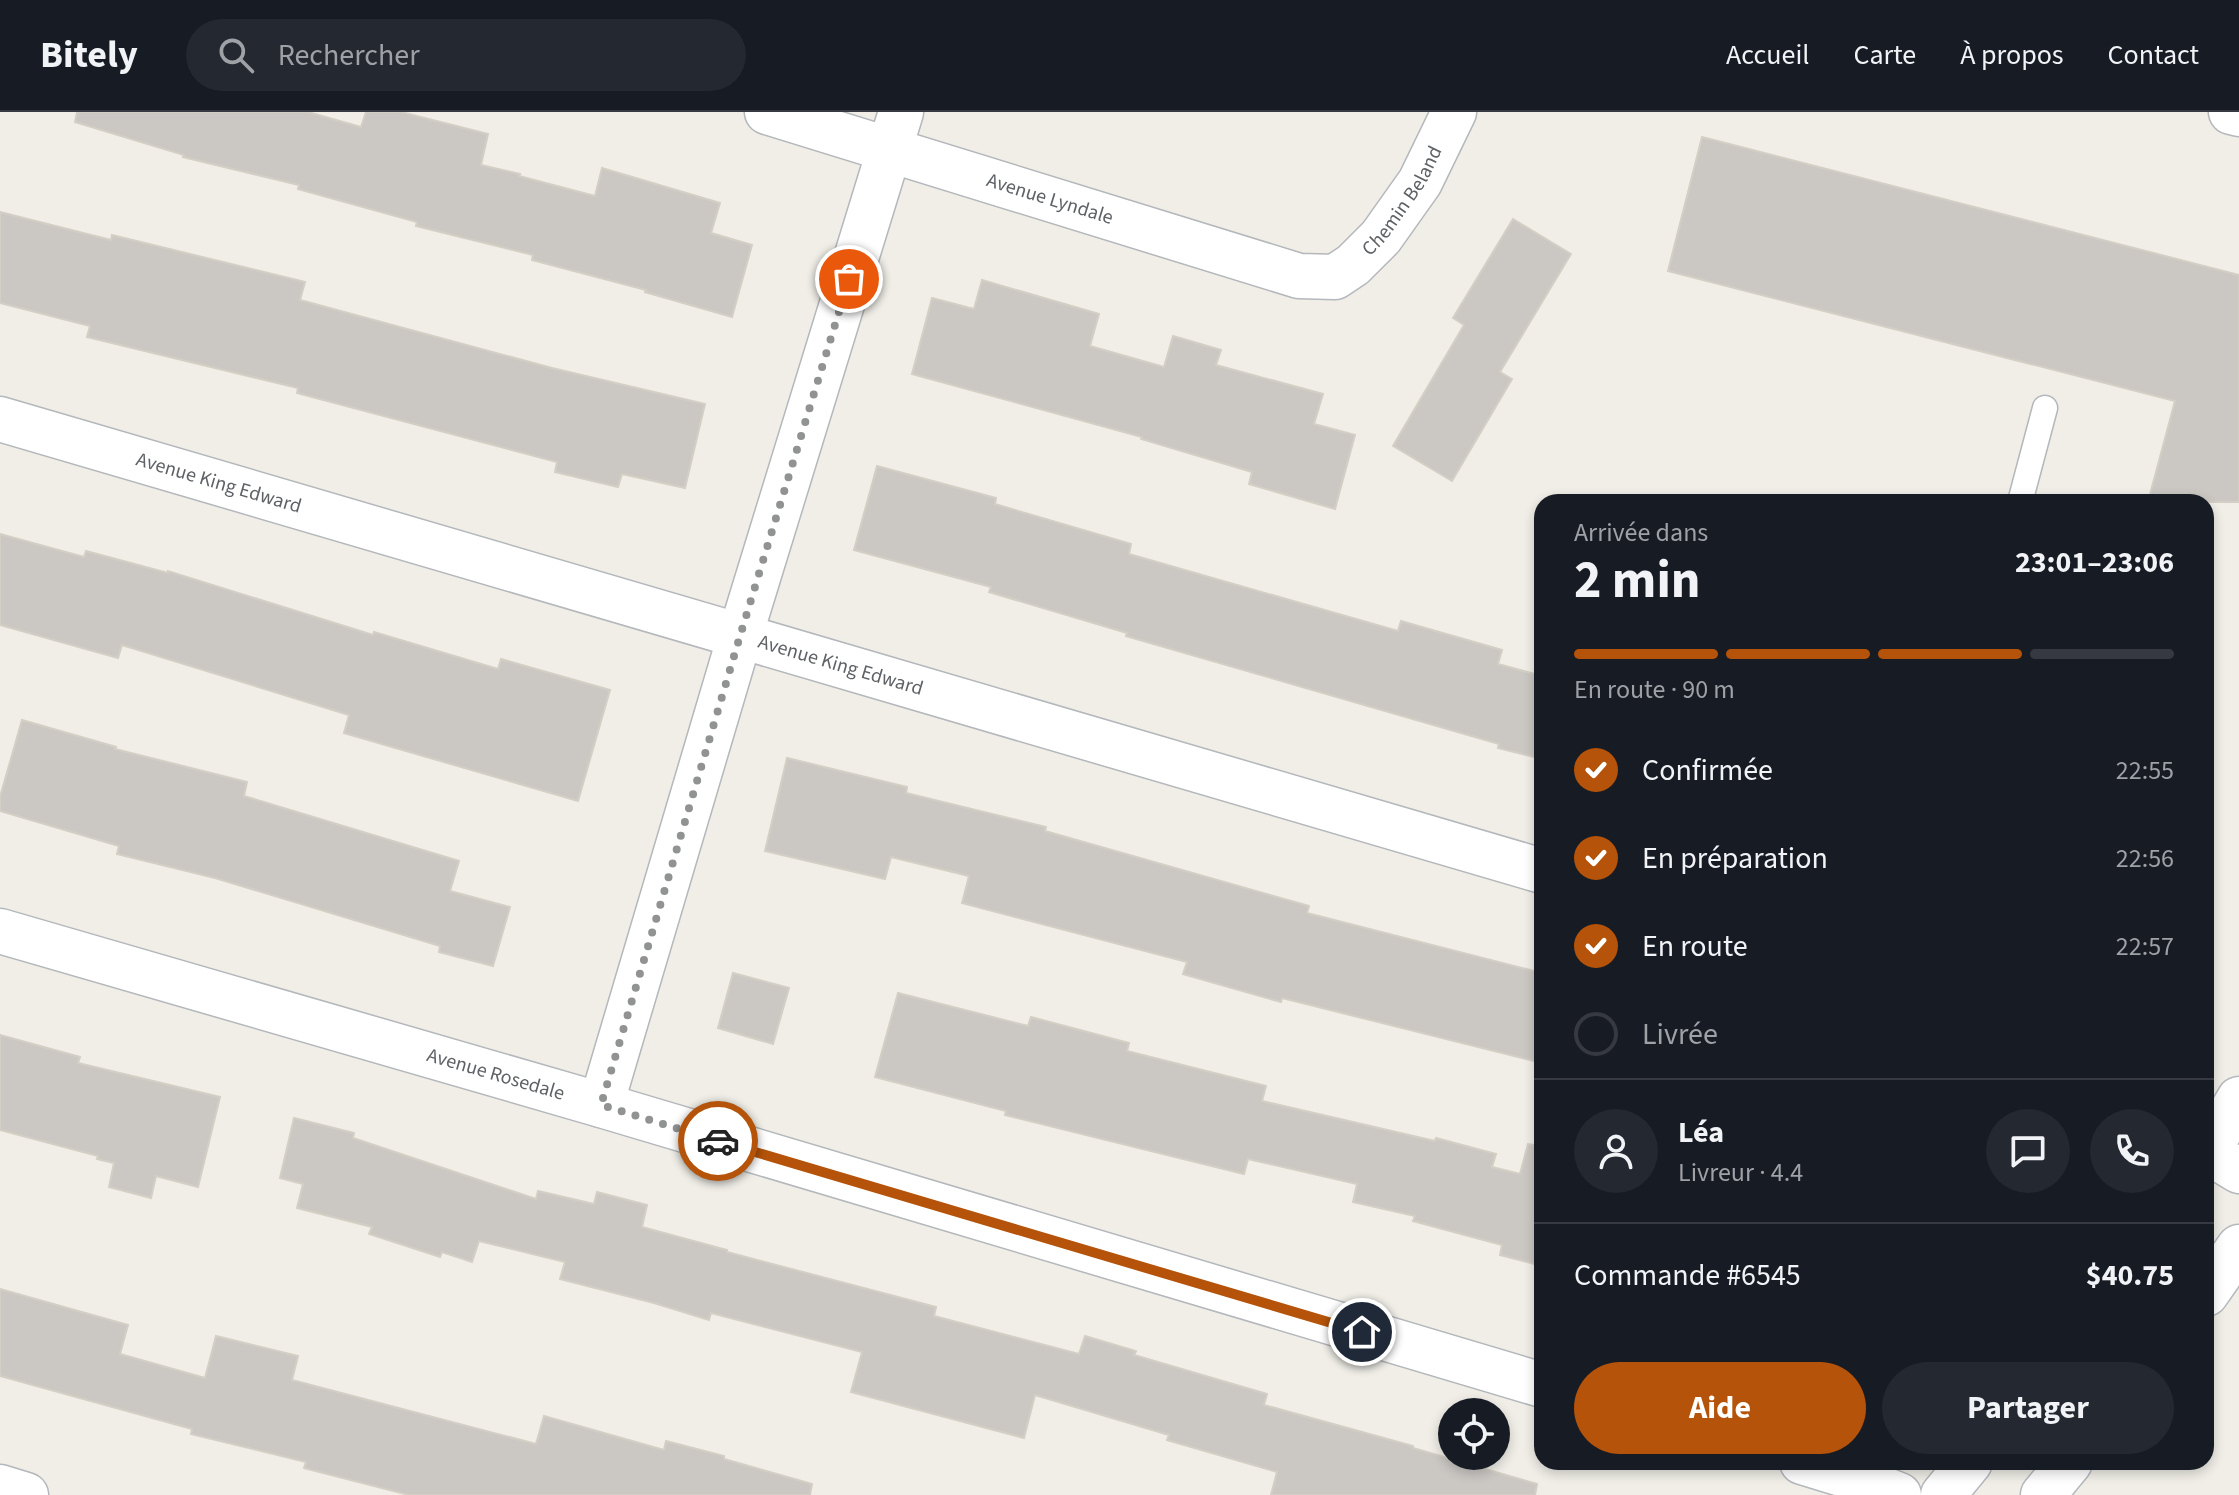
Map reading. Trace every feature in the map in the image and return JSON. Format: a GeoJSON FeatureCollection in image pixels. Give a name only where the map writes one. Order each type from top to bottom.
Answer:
{"type":"FeatureCollection","features":[{"type":"Feature","properties":{"kind":"street","name":"Avenue Lyndale"},"geometry":{"type":"LineString","coordinates":[[767,112],[895,130],[1299,276],[1335,277]]}},
{"type":"Feature","properties":{"kind":"street","name":"Chemin Beland"},"geometry":{"type":"LineString","coordinates":[[1335,277],[1353,265],[1381,237],[1420,182],[1454,112]]}},
{"type":"Feature","properties":{"kind":"street"},"geometry":{"type":"LineString","coordinates":[[2231,112],[2239,114]]}},
{"type":"Feature","properties":{"kind":"street"},"geometry":{"type":"LineString","coordinates":[[601,1105],[895,130]]}},
{"type":"Feature","properties":{"kind":"street","name":"Avenue King Edward"},"geometry":{"type":"LineString","coordinates":[[0,419],[1534,869]]}},
{"type":"Feature","properties":{"kind":"street","name":"Avenue Rosedale"},"geometry":{"type":"LineString","coordinates":[[0,931],[601,1105],[1534,1383]]}},
{"type":"Feature","properties":{"kind":"street"},"geometry":{"type":"LineString","coordinates":[[2215,1157],[2239,1099]]}},
{"type":"Feature","properties":{"kind":"street"},"geometry":{"type":"LineString","coordinates":[[2214,1283],[2239,1247]]}},
{"type":"Feature","properties":{"kind":"street"},"geometry":{"type":"LineString","coordinates":[[1828,1470],[1899,1495]]}},
{"type":"Feature","properties":{"kind":"street"},"geometry":{"type":"LineString","coordinates":[[1943,1495],[1963,1470]]}},
{"type":"Feature","properties":{"kind":"street"},"geometry":{"type":"LineString","coordinates":[[2043,1495],[2063,1470]]}},
{"type":"Feature","properties":{"kind":"street"},"geometry":{"type":"LineString","coordinates":[[0,1487],[26,1495]]}},
{"type":"Feature","properties":{"kind":"lane"},"geometry":{"type":"LineString","coordinates":[[2022,494],[2045,408]]}},
{"type":"Feature","properties":{"kind":"building"},"geometry":{"type":"Polygon","coordinates":[[[77,112],[308,112],[361,127],[366,112],[401,112],[488,134],[481,165],[519,176],[595,196],[602,168],[720,203],[711,233],[752,245],[732,317],[532,260],[533,255],[416,226],[417,222],[298,189],[299,185],[183,157],[75,122],[77,112]]]}},
{"type":"Feature","properties":{"kind":"building"},"geometry":{"type":"Polygon","coordinates":[[[1702,137],[2239,275],[2239,502],[2214,502],[2214,494],[2150,494],[2175,401],[1668,271],[1702,137]]]}},
{"type":"Feature","properties":{"kind":"building"},"geometry":{"type":"Polygon","coordinates":[[[0,212],[111,240],[112,235],[305,282],[300,300],[552,368],[705,404],[685,488],[622,474],[618,487],[555,472],[557,462],[297,393],[298,388],[87,337],[90,326],[0,303],[0,212]]]}},
{"type":"Feature","properties":{"kind":"building"},"geometry":{"type":"Polygon","coordinates":[[[1513,219],[1571,254],[1500,372],[1512,379],[1452,481],[1393,446],[1464,325],[1453,318],[1513,219]]]}},
{"type":"Feature","properties":{"kind":"building"},"geometry":{"type":"Polygon","coordinates":[[[982,280],[1099,314],[1090,346],[1164,367],[1173,336],[1221,350],[1216,365],[1323,394],[1314,424],[1355,435],[1335,509],[1249,484],[1252,472],[1142,437],[912,374],[932,298],[974,309],[982,280]]]}},
{"type":"Feature","properties":{"kind":"building"},"geometry":{"type":"Polygon","coordinates":[[[877,466],[996,498],[995,504],[1131,544],[1129,554],[1398,631],[1401,621],[1502,650],[1498,664],[1534,674],[1534,757],[1498,748],[1499,744],[1126,636],[1127,633],[989,592],[991,587],[854,550],[877,466]]]}},
{"type":"Feature","properties":{"kind":"building"},"geometry":{"type":"Polygon","coordinates":[[[0,534],[84,557],[86,551],[168,571],[373,635],[374,632],[498,669],[501,659],[610,690],[578,801],[344,733],[349,715],[122,645],[118,658],[0,625],[0,534]]]}},
{"type":"Feature","properties":{"kind":"building"},"geometry":{"type":"Polygon","coordinates":[[[22,720],[115,749],[247,782],[244,796],[459,861],[450,891],[510,907],[493,966],[439,952],[440,946],[215,878],[117,854],[119,846],[0,811],[0,797],[22,720]]]}},
{"type":"Feature","properties":{"kind":"building"},"geometry":{"type":"Polygon","coordinates":[[[787,758],[907,787],[906,793],[1046,827],[1045,831],[1309,906],[1307,913],[1534,971],[1534,1061],[1282,998],[1281,1002],[1183,974],[1187,962],[962,903],[969,876],[891,857],[885,879],[765,851],[787,758]]]}},
{"type":"Feature","properties":{"kind":"building"},"geometry":{"type":"Polygon","coordinates":[[[733,973],[789,988],[773,1044],[718,1028],[733,973]]]}},
{"type":"Feature","properties":{"kind":"building"},"geometry":{"type":"Polygon","coordinates":[[[898,993],[1028,1026],[1031,1017],[1129,1043],[1127,1051],[1266,1086],[1262,1101],[1496,1154],[1492,1167],[1520,1174],[1528,1144],[1534,1145],[1534,1264],[1500,1255],[1502,1245],[1413,1221],[1415,1216],[1353,1202],[1357,1184],[1248,1159],[1244,1174],[1005,1115],[1006,1111],[875,1077],[898,993]]]}},
{"type":"Feature","properties":{"kind":"building"},"geometry":{"type":"Polygon","coordinates":[[[0,1035],[80,1057],[78,1063],[220,1097],[198,1187],[156,1176],[151,1198],[109,1187],[114,1163],[0,1130],[0,1035]]]}},
{"type":"Feature","properties":{"kind":"building"},"geometry":{"type":"Polygon","coordinates":[[[294,1118],[354,1133],[353,1138],[536,1199],[538,1191],[594,1204],[597,1192],[647,1205],[642,1227],[936,1307],[934,1316],[1079,1354],[1085,1336],[1136,1351],[1134,1355],[1267,1394],[1264,1405],[1438,1455],[1438,1470],[1489,1470],[1537,1484],[1535,1495],[1271,1495],[1277,1472],[1167,1440],[1169,1435],[1035,1395],[1024,1438],[851,1392],[862,1352],[711,1313],[709,1320],[560,1279],[565,1262],[479,1241],[472,1262],[442,1252],[440,1257],[369,1234],[372,1227],[297,1208],[303,1184],[280,1178],[294,1118]]]}},
{"type":"Feature","properties":{"kind":"building"},"geometry":{"type":"Polygon","coordinates":[[[0,1289],[128,1325],[120,1354],[205,1378],[216,1336],[298,1356],[292,1380],[536,1444],[544,1416],[664,1450],[666,1441],[812,1484],[810,1495],[409,1495],[304,1468],[306,1462],[191,1434],[192,1429],[0,1376],[0,1289]]]}},
{"type":"Feature","properties":{"kind":"way so far"},"geometry":{"type":"LineString","coordinates":[[718,1141],[601,1105],[849,279]]}},
{"type":"Feature","properties":{"kind":"route"},"geometry":{"type":"LineString","coordinates":[[718,1141],[1362,1332]]}}]}
